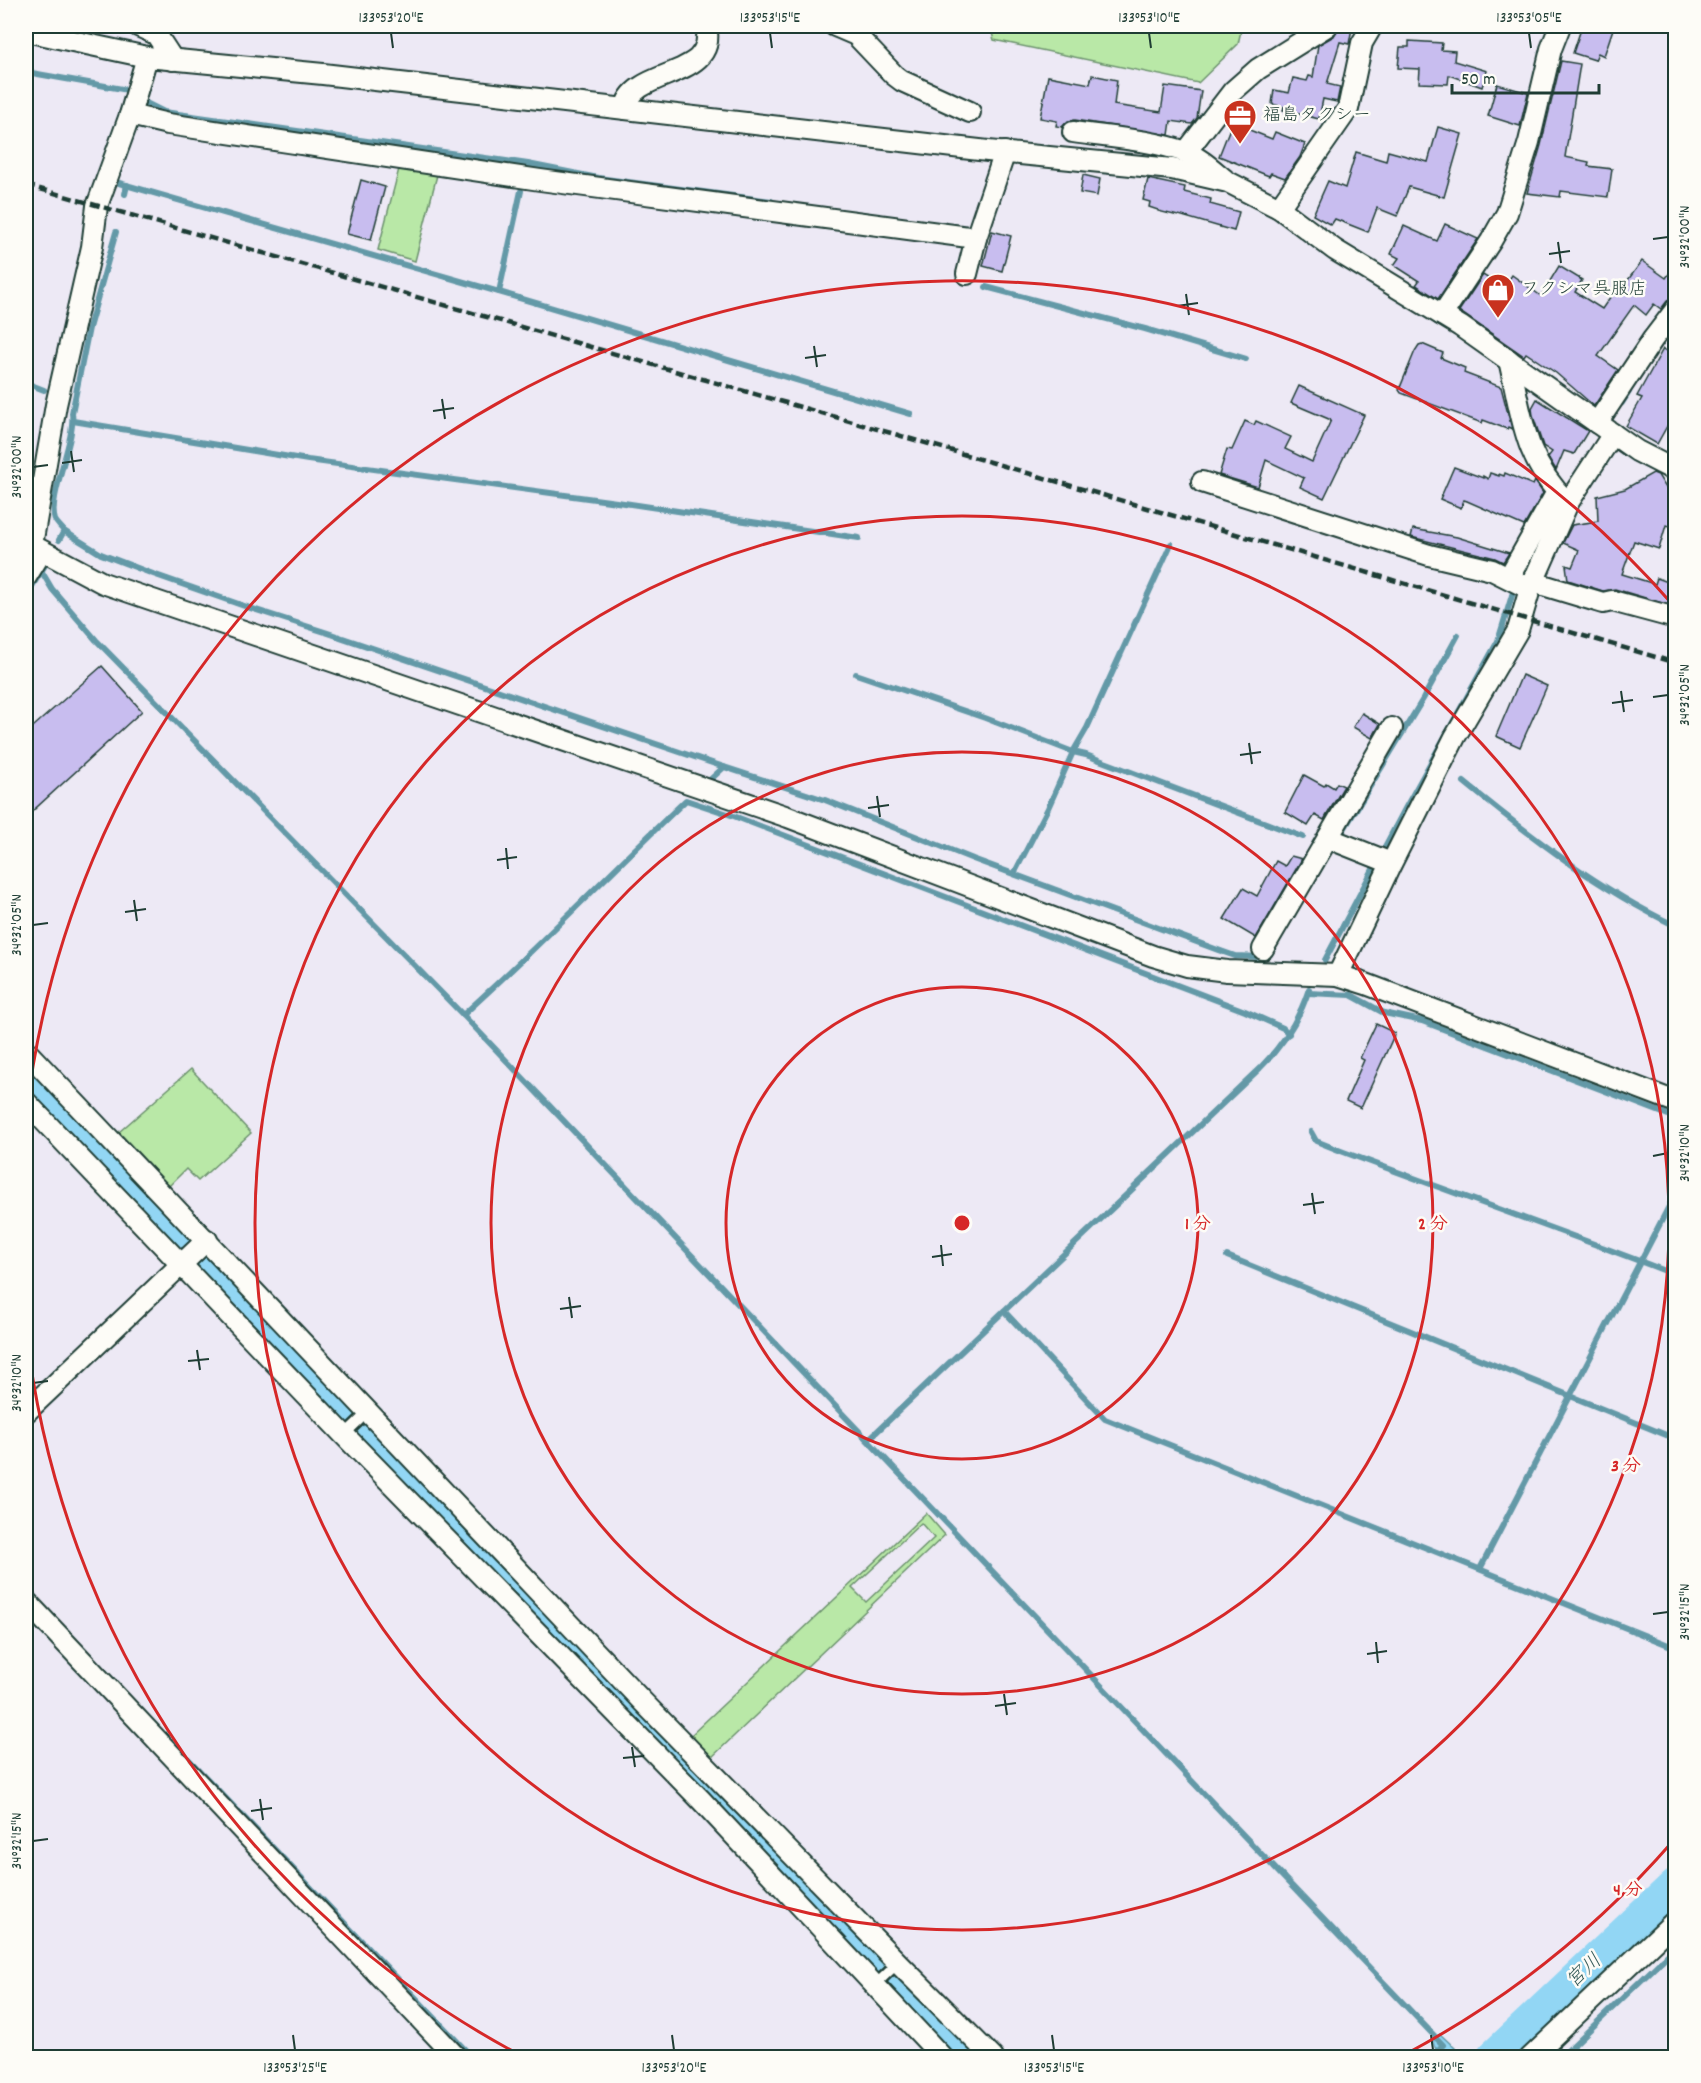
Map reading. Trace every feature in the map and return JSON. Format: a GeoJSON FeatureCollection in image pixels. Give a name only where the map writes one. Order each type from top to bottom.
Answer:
{"type":"FeatureCollection","features":[{"type":"Feature","properties":{"kind":"street"},"geometry":{"type":"LineString","coordinates":[[138,26],[156,34],[173,60]]}},
{"type":"Feature","properties":{"kind":"street"},"geometry":{"type":"LineString","coordinates":[[625,109],[627,98],[638,89],[701,57],[707,45],[706,26]]}},
{"type":"Feature","properties":{"kind":"street"},"geometry":{"type":"LineString","coordinates":[[835,26],[856,35],[902,81],[970,112]]}},
{"type":"Feature","properties":{"kind":"street"},"geometry":{"type":"LineString","coordinates":[[1186,152],[1233,91],[1258,69],[1327,26]]}},
{"type":"Feature","properties":{"kind":"street"},"geometry":{"type":"LineString","coordinates":[[1279,208],[1348,109],[1362,43],[1372,26]]}},
{"type":"Feature","properties":{"kind":"street"},"geometry":{"type":"LineString","coordinates":[[1442,315],[1507,213],[1529,142],[1551,49],[1560,26]]}},
{"type":"Feature","properties":{"kind":"street"},"geometry":{"type":"LineString","coordinates":[[26,31],[147,57],[323,74],[1172,169],[1228,182]]}},
{"type":"Feature","properties":{"kind":"street"},"geometry":{"type":"LineString","coordinates":[[26,577],[56,405],[92,247],[97,206],[134,102],[147,57]]}},
{"type":"Feature","properties":{"kind":"street"},"geometry":{"type":"LineString","coordinates":[[134,102],[168,124],[540,180],[976,238]]}},
{"type":"Feature","properties":{"kind":"street"},"geometry":{"type":"LineString","coordinates":[[1073,132],[1152,144],[1186,152],[1228,182],[1279,208],[1335,250],[1442,315],[1636,451],[1676,471]]}},
{"type":"Feature","properties":{"kind":"street"},"geometry":{"type":"LineString","coordinates":[[967,274],[976,238],[1005,152]]}},
{"type":"Feature","properties":{"kind":"street"},"geometry":{"type":"LineString","coordinates":[[1338,975],[1383,860],[1518,630],[1522,583],[1562,497],[1605,429],[1653,339],[1676,309]]}},
{"type":"Feature","properties":{"kind":"street"},"geometry":{"type":"LineString","coordinates":[[1509,360],[1528,446],[1541,471],[1562,497]]}},
{"type":"Feature","properties":{"kind":"street"},"geometry":{"type":"LineString","coordinates":[[1202,482],[1429,555],[1492,570],[1522,583],[1603,603],[1612,601],[1668,616]]}},
{"type":"Feature","properties":{"kind":"street"},"geometry":{"type":"LineString","coordinates":[[33,546],[103,583],[788,817],[1153,956],[1187,966],[1227,971],[1338,975],[1676,1102]]}},
{"type":"Feature","properties":{"kind":"street"},"geometry":{"type":"LineString","coordinates":[[1263,949],[1334,840],[1392,728]]}},
{"type":"Feature","properties":{"kind":"street"},"geometry":{"type":"LineString","coordinates":[[1334,840],[1383,860]]}},
{"type":"Feature","properties":{"kind":"street"},"geometry":{"type":"LineString","coordinates":[[26,1051],[347,1432],[877,1983],[943,2058]]}},
{"type":"Feature","properties":{"kind":"street"},"geometry":{"type":"LineString","coordinates":[[26,1102],[195,1253],[366,1414],[895,1965],[993,2058]]}},
{"type":"Feature","properties":{"kind":"street"},"geometry":{"type":"LineString","coordinates":[[26,1412],[195,1253]]}},
{"type":"Feature","properties":{"kind":"street"},"geometry":{"type":"LineString","coordinates":[[26,1601],[457,2058]]}},
{"type":"Feature","properties":{"kind":"street"},"geometry":{"type":"LineString","coordinates":[[1530,2058],[1676,1920]]}},
{"type":"Feature","properties":{"kind":"lane"},"geometry":{"type":"LineString","coordinates":[[347,1432],[366,1414]]}},
{"type":"Feature","properties":{"kind":"lane"},"geometry":{"type":"LineString","coordinates":[[877,1983],[895,1965]]}},
{"type":"Feature","properties":{"kind":"green space"},"geometry":{"type":"Polygon","coordinates":[[[990,26],[1242,26],[1238,44],[1198,83],[994,40],[990,26]]]}},
{"type":"Feature","properties":{"kind":"green space"},"geometry":{"type":"Polygon","coordinates":[[[400,165],[438,171],[415,261],[378,250],[400,165]]]}},
{"type":"Feature","properties":{"kind":"green space"},"geometry":{"type":"Polygon","coordinates":[[[191,1069],[251,1133],[198,1181],[186,1169],[169,1186],[119,1132],[191,1069]]]}},
{"type":"Feature","properties":{"kind":"green space"},"geometry":{"type":"Polygon","coordinates":[[[926,1513],[945,1535],[711,1758],[691,1735],[926,1513]],[[921,1523],[852,1588],[866,1602],[934,1538],[921,1523]]]}},
{"type":"Feature","properties":{"kind":"water"},"geometry":{"type":"Polygon","coordinates":[[[1440,2034],[1455,2048],[1448,2055],[1434,2047],[1433,2041],[1440,2034]]]}},
{"type":"Feature","properties":{"kind":"building"},"geometry":{"type":"Polygon","coordinates":[[[1339,26],[1352,28],[1349,44],[1340,42],[1327,84],[1340,87],[1337,102],[1323,99],[1319,119],[1283,110],[1284,107],[1272,104],[1274,90],[1289,93],[1293,78],[1307,81],[1309,76],[1313,77],[1318,45],[1334,36],[1339,26]]]}},
{"type":"Feature","properties":{"kind":"building"},"geometry":{"type":"Polygon","coordinates":[[[1582,26],[1614,26],[1604,56],[1598,53],[1595,60],[1573,53],[1582,26]]]}},
{"type":"Feature","properties":{"kind":"building"},"geometry":{"type":"Polygon","coordinates":[[[1409,41],[1442,43],[1441,50],[1455,51],[1454,61],[1487,71],[1482,87],[1449,75],[1448,84],[1419,83],[1420,69],[1398,68],[1400,47],[1409,47],[1409,41]]]}},
{"type":"Feature","properties":{"kind":"building"},"geometry":{"type":"Polygon","coordinates":[[[1561,61],[1580,64],[1565,157],[1589,162],[1588,166],[1612,169],[1608,197],[1561,191],[1560,197],[1527,193],[1561,61]]]}},
{"type":"Feature","properties":{"kind":"building"},"geometry":{"type":"Polygon","coordinates":[[[1092,75],[1117,80],[1114,105],[1161,112],[1165,86],[1201,91],[1197,118],[1192,124],[1171,121],[1169,135],[1075,120],[1068,121],[1062,127],[1056,126],[1057,121],[1040,118],[1048,76],[1090,84],[1092,75]]]}},
{"type":"Feature","properties":{"kind":"building"},"geometry":{"type":"Polygon","coordinates":[[[1497,84],[1528,93],[1520,126],[1488,116],[1497,84]]]}},
{"type":"Feature","properties":{"kind":"building"},"geometry":{"type":"Polygon","coordinates":[[[1232,123],[1272,139],[1275,132],[1305,144],[1300,157],[1285,178],[1271,173],[1269,176],[1219,156],[1232,123]]]}},
{"type":"Feature","properties":{"kind":"building"},"geometry":{"type":"Polygon","coordinates":[[[1438,127],[1462,134],[1444,197],[1409,187],[1397,216],[1377,208],[1368,232],[1335,219],[1331,225],[1313,215],[1328,181],[1345,188],[1356,152],[1386,161],[1388,151],[1428,162],[1438,127]]]}},
{"type":"Feature","properties":{"kind":"building"},"geometry":{"type":"Polygon","coordinates":[[[1083,175],[1100,179],[1097,196],[1080,193],[1083,175]]]}},
{"type":"Feature","properties":{"kind":"building"},"geometry":{"type":"Polygon","coordinates":[[[1148,179],[1185,187],[1184,192],[1211,199],[1210,204],[1239,212],[1234,231],[1149,207],[1150,202],[1143,200],[1148,179]]]}},
{"type":"Feature","properties":{"kind":"building"},"geometry":{"type":"Polygon","coordinates":[[[361,180],[385,187],[371,240],[347,234],[361,180]]]}},
{"type":"Feature","properties":{"kind":"building"},"geometry":{"type":"Polygon","coordinates":[[[1445,224],[1478,239],[1438,299],[1416,285],[1419,281],[1394,265],[1399,258],[1391,254],[1404,226],[1437,241],[1445,224]]]}},
{"type":"Feature","properties":{"kind":"building"},"geometry":{"type":"Polygon","coordinates":[[[992,231],[1011,236],[1002,271],[983,266],[992,231]]]}},
{"type":"Feature","properties":{"kind":"building"},"geometry":{"type":"Polygon","coordinates":[[[1642,261],[1666,278],[1676,264],[1676,297],[1667,301],[1661,309],[1654,304],[1646,315],[1634,305],[1598,356],[1618,370],[1594,406],[1556,373],[1526,353],[1524,356],[1459,311],[1483,275],[1503,288],[1512,275],[1541,296],[1559,266],[1582,280],[1575,292],[1602,309],[1621,281],[1625,284],[1642,261]]]}},
{"type":"Feature","properties":{"kind":"building"},"geometry":{"type":"Polygon","coordinates":[[[1422,344],[1443,353],[1441,358],[1465,368],[1464,373],[1501,387],[1512,429],[1483,420],[1482,423],[1401,393],[1399,390],[1415,351],[1422,344]]]}},
{"type":"Feature","properties":{"kind":"building"},"geometry":{"type":"Polygon","coordinates":[[[1663,349],[1676,356],[1676,410],[1657,444],[1626,426],[1642,398],[1637,396],[1663,349]]]}},
{"type":"Feature","properties":{"kind":"building"},"geometry":{"type":"Polygon","coordinates":[[[1299,386],[1364,415],[1324,498],[1300,487],[1304,478],[1266,460],[1258,487],[1219,475],[1227,449],[1232,450],[1245,421],[1254,425],[1256,421],[1291,437],[1285,449],[1312,462],[1331,420],[1291,403],[1299,386]]]}},
{"type":"Feature","properties":{"kind":"building"},"geometry":{"type":"Polygon","coordinates":[[[1537,399],[1588,431],[1574,454],[1564,451],[1556,470],[1548,457],[1552,452],[1543,446],[1533,416],[1532,408],[1537,399]]]}},
{"type":"Feature","properties":{"kind":"building"},"geometry":{"type":"Polygon","coordinates":[[[1454,467],[1488,479],[1490,473],[1504,476],[1505,473],[1533,485],[1535,481],[1543,493],[1524,526],[1464,500],[1461,508],[1440,499],[1454,467]]]}},
{"type":"Feature","properties":{"kind":"building"},"geometry":{"type":"Polygon","coordinates":[[[1653,473],[1658,475],[1676,504],[1676,527],[1666,525],[1659,549],[1634,541],[1622,574],[1655,584],[1657,578],[1676,585],[1676,607],[1615,589],[1603,591],[1568,580],[1566,565],[1572,567],[1579,550],[1563,543],[1572,525],[1598,521],[1597,496],[1625,489],[1653,473]]]}},
{"type":"Feature","properties":{"kind":"building"},"geometry":{"type":"Polygon","coordinates":[[[1413,529],[1457,537],[1509,553],[1503,562],[1411,537],[1413,529]]]}},
{"type":"Feature","properties":{"kind":"building"},"geometry":{"type":"Polygon","coordinates":[[[102,666],[142,711],[26,817],[26,733],[102,666]]]}},
{"type":"Feature","properties":{"kind":"building"},"geometry":{"type":"Polygon","coordinates":[[[1522,675],[1547,686],[1520,747],[1496,736],[1522,675]]]}},
{"type":"Feature","properties":{"kind":"building"},"geometry":{"type":"Polygon","coordinates":[[[1362,713],[1380,724],[1372,738],[1353,727],[1362,713]]]}},
{"type":"Feature","properties":{"kind":"building"},"geometry":{"type":"Polygon","coordinates":[[[1304,775],[1324,786],[1326,783],[1334,788],[1337,783],[1344,786],[1324,820],[1315,815],[1308,826],[1285,812],[1304,775]]]}},
{"type":"Feature","properties":{"kind":"building"},"geometry":{"type":"Polygon","coordinates":[[[1291,856],[1302,859],[1256,938],[1224,919],[1243,888],[1257,896],[1276,861],[1285,866],[1291,856]]]}},
{"type":"Feature","properties":{"kind":"building"},"geometry":{"type":"Polygon","coordinates":[[[1376,1024],[1395,1033],[1361,1108],[1346,1101],[1364,1060],[1360,1058],[1376,1024]]]}},
{"type":"Feature","properties":{"kind":"waterway"},"geometry":{"type":"LineString","coordinates":[[26,70],[128,90],[164,112],[528,164],[598,178],[771,201]]}},
{"type":"Feature","properties":{"kind":"waterway"},"geometry":{"type":"LineString","coordinates":[[119,183],[911,414]]}},
{"type":"Feature","properties":{"kind":"waterway"},"geometry":{"type":"LineString","coordinates":[[125,194],[127,185]]}},
{"type":"Feature","properties":{"kind":"waterway"},"geometry":{"type":"LineString","coordinates":[[499,292],[521,191]]}},
{"type":"Feature","properties":{"kind":"waterway"},"geometry":{"type":"LineString","coordinates":[[59,540],[64,531],[55,520],[55,498],[70,438],[72,413],[89,328],[116,232]]}},
{"type":"Feature","properties":{"kind":"waterway"},"geometry":{"type":"LineString","coordinates":[[986,287],[1145,329],[1246,359]]}},
{"type":"Feature","properties":{"kind":"waterway"},"geometry":{"type":"LineString","coordinates":[[26,383],[44,390]]}},
{"type":"Feature","properties":{"kind":"waterway"},"geometry":{"type":"LineString","coordinates":[[1622,403],[1629,392]]}},
{"type":"Feature","properties":{"kind":"waterway"},"geometry":{"type":"LineString","coordinates":[[73,421],[308,460],[859,538]]}},
{"type":"Feature","properties":{"kind":"waterway"},"geometry":{"type":"LineString","coordinates":[[64,531],[101,554],[153,574],[724,767]]}},
{"type":"Feature","properties":{"kind":"waterway"},"geometry":{"type":"LineString","coordinates":[[1014,874],[1087,728],[1171,544]]}},
{"type":"Feature","properties":{"kind":"waterway"},"geometry":{"type":"LineString","coordinates":[[1325,960],[1498,641],[1514,589],[1524,576],[1536,551]]}},
{"type":"Feature","properties":{"kind":"waterway"},"geometry":{"type":"LineString","coordinates":[[26,596],[44,567]]}},
{"type":"Feature","properties":{"kind":"waterway"},"geometry":{"type":"LineString","coordinates":[[42,572],[52,589],[96,640],[463,1015],[1443,2045],[1430,2058]]}},
{"type":"Feature","properties":{"kind":"waterway"},"geometry":{"type":"LineString","coordinates":[[1343,831],[1423,699],[1458,635]]}},
{"type":"Feature","properties":{"kind":"waterway"},"geometry":{"type":"LineString","coordinates":[[856,674],[985,718],[1303,837]]}},
{"type":"Feature","properties":{"kind":"waterway"},"geometry":{"type":"LineString","coordinates":[[711,779],[724,767],[825,800],[973,859],[1235,956],[1263,957]]}},
{"type":"Feature","properties":{"kind":"waterway"},"geometry":{"type":"LineString","coordinates":[[1464,782],[1540,842],[1592,878],[1676,926]]}},
{"type":"Feature","properties":{"kind":"waterway"},"geometry":{"type":"LineString","coordinates":[[463,1015],[686,800],[731,815],[1245,1011],[1283,1028],[1289,1034]]}},
{"type":"Feature","properties":{"kind":"waterway"},"geometry":{"type":"LineString","coordinates":[[868,1440],[1260,1068],[1289,1032],[1309,989]]}},
{"type":"Feature","properties":{"kind":"waterway"},"geometry":{"type":"LineString","coordinates":[[1308,993],[1351,995],[1384,1013],[1422,1021],[1676,1118]]}},
{"type":"Feature","properties":{"kind":"waterway"},"geometry":{"type":"LineString","coordinates":[[26,1076],[966,2058]]}},
{"type":"Feature","properties":{"kind":"waterway"},"geometry":{"type":"LineString","coordinates":[[1311,1132],[1316,1141],[1341,1151],[1676,1275]]}},
{"type":"Feature","properties":{"kind":"waterway"},"geometry":{"type":"LineString","coordinates":[[1480,1569],[1676,1193]]}},
{"type":"Feature","properties":{"kind":"waterway"},"geometry":{"type":"LineString","coordinates":[[1227,1256],[1676,1439]]}},
{"type":"Feature","properties":{"kind":"waterway"},"geometry":{"type":"LineString","coordinates":[[1004,1311],[1105,1419],[1676,1648]]}},
{"type":"Feature","properties":{"kind":"waterway"},"geometry":{"type":"LineString","coordinates":[[26,1588],[34,1597]]}},
{"type":"Feature","properties":{"kind":"waterway"},"geometry":{"type":"LineString","coordinates":[[175,1745],[473,2058]]}},
{"type":"Feature","properties":{"kind":"waterway","name":"宮川"},"geometry":{"type":"LineString","coordinates":[[1494,2058],[1676,1886]]}},
{"type":"Feature","properties":{"kind":"waterway"},"geometry":{"type":"LineString","coordinates":[[1560,2058],[1676,1947]]}},
{"type":"Feature","properties":{"kind":"railway"},"geometry":{"type":"LineString","coordinates":[[26,185],[898,435],[1676,663]]}},
{"type":"Feature","properties":{"kind":"place","name":"福島タクシー"},"geometry":{"type":"Point","coordinates":[1240,145]}},
{"type":"Feature","properties":{"kind":"place","name":"フクシマ呉服店"},"geometry":{"type":"Point","coordinates":[1498,319]}}]}
